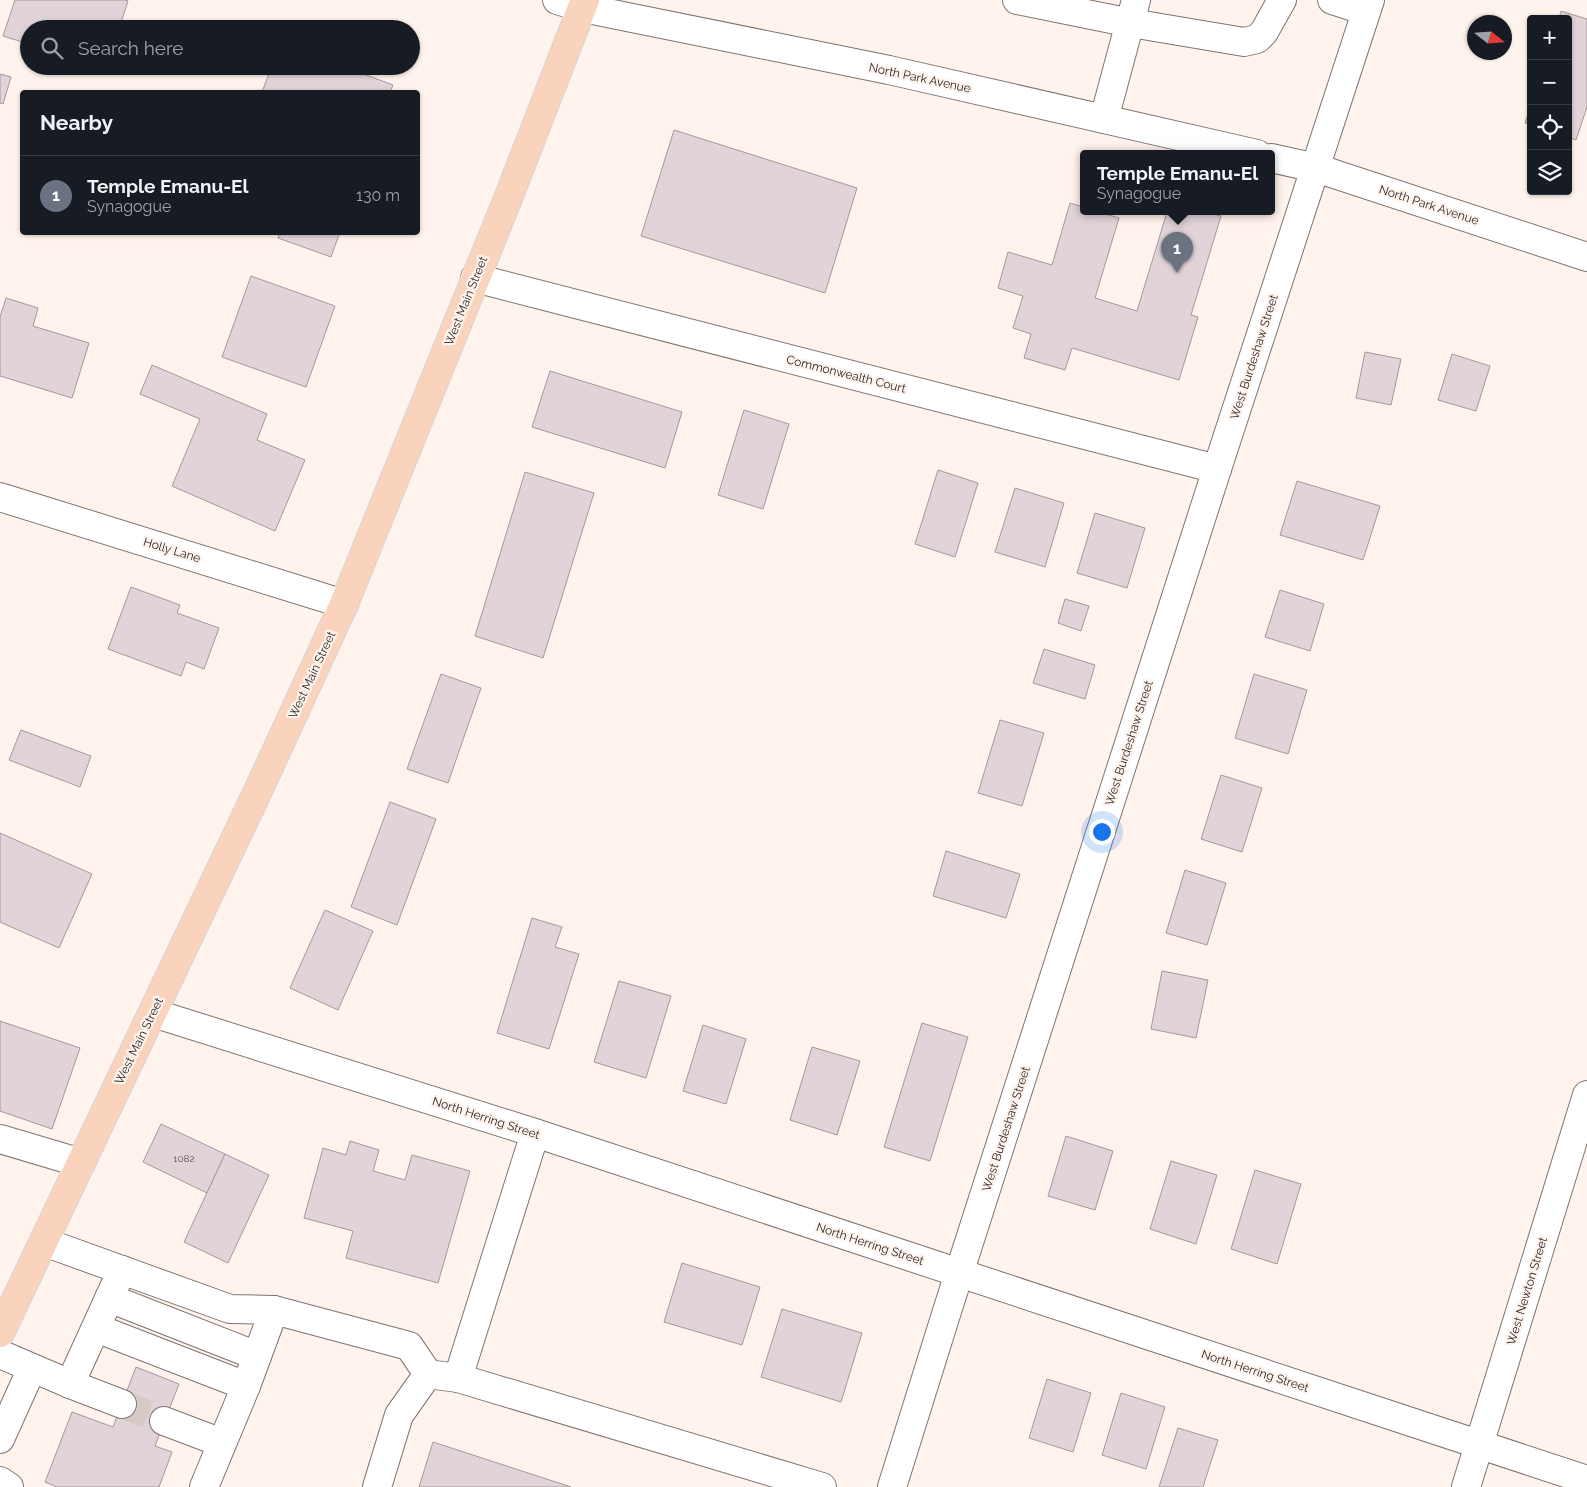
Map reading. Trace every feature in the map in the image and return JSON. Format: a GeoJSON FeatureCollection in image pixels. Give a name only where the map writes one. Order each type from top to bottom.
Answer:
{"type":"FeatureCollection","features":[{"type":"Feature","properties":{"kind":"main road","name":"West Main Street"},"geometry":{"type":"LineString","coordinates":[[0,1334],[257,794],[344,604],[475,278],[575,3]]}},
{"type":"Feature","properties":{"kind":"street"},"geometry":{"type":"LineString","coordinates":[[1017,0],[1133,12],[1244,42],[1257,40],[1264,32],[1270,18],[1282,0]]}},
{"type":"Feature","properties":{"kind":"street"},"geometry":{"type":"LineString","coordinates":[[1332,0],[1368,5]]}},
{"type":"Feature","properties":{"kind":"street","name":"North Park Avenue"},"geometry":{"type":"LineString","coordinates":[[575,3],[889,70],[1240,150]]}},
{"type":"Feature","properties":{"kind":"street","name":"West Burdeshaw Street"},"geometry":{"type":"LineString","coordinates":[[892,1487],[1217,470],[1368,5]]}},
{"type":"Feature","properties":{"kind":"street"},"geometry":{"type":"LineString","coordinates":[[1104,118],[1133,12]]}},
{"type":"Feature","properties":{"kind":"street","name":"North Park Avenue"},"geometry":{"type":"LineString","coordinates":[[1275,159],[1316,168],[1587,257]]}},
{"type":"Feature","properties":{"kind":"street","name":"Commonwealth Court"},"geometry":{"type":"LineString","coordinates":[[475,278],[1217,470]]}},
{"type":"Feature","properties":{"kind":"street","name":"Holly Lane"},"geometry":{"type":"LineString","coordinates":[[0,497],[344,604]]}},
{"type":"Feature","properties":{"kind":"street","name":"North Herring Street"},"geometry":{"type":"LineString","coordinates":[[153,1013],[535,1133],[1587,1480]]}},
{"type":"Feature","properties":{"kind":"street","name":"West Newton Street"},"geometry":{"type":"LineString","coordinates":[[1466,1487],[1587,1095]]}},
{"type":"Feature","properties":{"kind":"street"},"geometry":{"type":"LineString","coordinates":[[458,1378],[535,1133]]}},
{"type":"Feature","properties":{"kind":"street"},"geometry":{"type":"LineString","coordinates":[[0,1139],[80,1163]]}},
{"type":"Feature","properties":{"kind":"street"},"geometry":{"type":"LineString","coordinates":[[44,1242],[230,1309],[274,1310],[410,1346],[428,1374],[458,1378],[822,1487]]}},
{"type":"Feature","properties":{"kind":"street"},"geometry":{"type":"LineString","coordinates":[[70,1384],[122,1270]]}},
{"type":"Feature","properties":{"kind":"street"},"geometry":{"type":"LineString","coordinates":[[109,1298],[257,1356]]}},
{"type":"Feature","properties":{"kind":"street"},"geometry":{"type":"LineString","coordinates":[[204,1487],[246,1386],[274,1310]]}},
{"type":"Feature","properties":{"kind":"street"},"geometry":{"type":"LineString","coordinates":[[96,1328],[246,1386]]}},
{"type":"Feature","properties":{"kind":"street"},"geometry":{"type":"LineString","coordinates":[[0,1354],[122,1404]]}},
{"type":"Feature","properties":{"kind":"street"},"geometry":{"type":"LineString","coordinates":[[0,1439],[32,1368]]}},
{"type":"Feature","properties":{"kind":"street"},"geometry":{"type":"LineString","coordinates":[[377,1487],[399,1415],[428,1374]]}},
{"type":"Feature","properties":{"kind":"street"},"geometry":{"type":"LineString","coordinates":[[164,1421],[222,1443]]}},
{"type":"Feature","properties":{"kind":"street"},"geometry":{"type":"LineString","coordinates":[[0,1481],[9,1487]]}},
{"type":"Feature","properties":{"kind":"building"},"geometry":{"type":"Polygon","coordinates":[[[15,0],[128,1],[122,20],[20,20],[20,41],[3,36],[15,0]]]}},
{"type":"Feature","properties":{"kind":"building"},"geometry":{"type":"Polygon","coordinates":[[[1561,11],[1587,19],[1587,107],[1576,140],[1572,138],[1572,15],[1560,15],[1561,11]]]}},
{"type":"Feature","properties":{"kind":"building"},"geometry":{"type":"Polygon","coordinates":[[[0,74],[11,77],[3,104],[0,103],[0,74]]]}},
{"type":"Feature","properties":{"kind":"building"},"geometry":{"type":"Polygon","coordinates":[[[269,75],[366,75],[393,85],[391,90],[263,90],[269,75]]]}},
{"type":"Feature","properties":{"kind":"building"},"geometry":{"type":"Polygon","coordinates":[[[674,130],[857,188],[825,293],[641,236],[674,130]]]}},
{"type":"Feature","properties":{"kind":"building"},"geometry":{"type":"Polygon","coordinates":[[[1070,203],[1080,206],[1080,215],[1109,215],[1119,218],[1095,298],[1137,311],[1166,215],[1221,216],[1191,315],[1198,317],[1179,380],[1072,348],[1065,370],[1024,358],[1031,334],[1013,328],[1023,296],[998,288],[1008,252],[1052,265],[1070,203]]]}},
{"type":"Feature","properties":{"kind":"building"},"geometry":{"type":"Polygon","coordinates":[[[279,235],[339,235],[331,257],[278,238],[279,235]]]}},
{"type":"Feature","properties":{"kind":"building"},"geometry":{"type":"Polygon","coordinates":[[[251,276],[335,306],[306,387],[222,357],[251,276]]]}},
{"type":"Feature","properties":{"kind":"building"},"geometry":{"type":"Polygon","coordinates":[[[6,298],[38,308],[33,326],[89,343],[72,398],[0,376],[0,317],[6,298]]]}},
{"type":"Feature","properties":{"kind":"building"},"geometry":{"type":"Polygon","coordinates":[[[1365,352],[1401,359],[1391,405],[1356,398],[1365,352]]]}},
{"type":"Feature","properties":{"kind":"building"},"geometry":{"type":"Polygon","coordinates":[[[1452,354],[1490,366],[1476,411],[1438,400],[1452,354]]]}},
{"type":"Feature","properties":{"kind":"building"},"geometry":{"type":"Polygon","coordinates":[[[152,365],[267,414],[257,440],[305,460],[275,531],[172,486],[200,419],[140,394],[152,365]]]}},
{"type":"Feature","properties":{"kind":"building"},"geometry":{"type":"Polygon","coordinates":[[[550,371],[682,412],[665,468],[532,427],[550,371]]]}},
{"type":"Feature","properties":{"kind":"building"},"geometry":{"type":"Polygon","coordinates":[[[744,410],[789,424],[763,509],[718,495],[744,410]]]}},
{"type":"Feature","properties":{"kind":"building"},"geometry":{"type":"Polygon","coordinates":[[[938,470],[978,483],[955,557],[915,544],[938,470]]]}},
{"type":"Feature","properties":{"kind":"building"},"geometry":{"type":"Polygon","coordinates":[[[525,472],[594,493],[543,658],[475,636],[525,472]]]}},
{"type":"Feature","properties":{"kind":"building"},"geometry":{"type":"Polygon","coordinates":[[[1297,481],[1380,506],[1363,560],[1280,535],[1297,481]]]}},
{"type":"Feature","properties":{"kind":"building"},"geometry":{"type":"Polygon","coordinates":[[[1015,488],[1064,503],[1045,567],[995,552],[1015,488]]]}},
{"type":"Feature","properties":{"kind":"building"},"geometry":{"type":"Polygon","coordinates":[[[1095,513],[1145,528],[1127,588],[1077,573],[1095,513]]]}},
{"type":"Feature","properties":{"kind":"building"},"geometry":{"type":"Polygon","coordinates":[[[131,587],[180,605],[177,613],[219,628],[204,669],[186,662],[181,676],[108,649],[131,587]]]}},
{"type":"Feature","properties":{"kind":"building"},"geometry":{"type":"Polygon","coordinates":[[[1280,590],[1324,604],[1310,651],[1265,637],[1280,590]]]}},
{"type":"Feature","properties":{"kind":"building"},"geometry":{"type":"Polygon","coordinates":[[[1065,599],[1089,606],[1081,631],[1058,623],[1065,599]]]}},
{"type":"Feature","properties":{"kind":"building"},"geometry":{"type":"Polygon","coordinates":[[[1044,649],[1095,665],[1085,699],[1033,683],[1044,649]]]}},
{"type":"Feature","properties":{"kind":"building"},"geometry":{"type":"Polygon","coordinates":[[[441,674],[481,688],[448,783],[407,769],[441,674]]]}},
{"type":"Feature","properties":{"kind":"building"},"geometry":{"type":"Polygon","coordinates":[[[1254,674],[1307,690],[1288,754],[1235,738],[1254,674]]]}},
{"type":"Feature","properties":{"kind":"building"},"geometry":{"type":"Polygon","coordinates":[[[1000,720],[1044,733],[1022,806],[978,793],[1000,720]]]}},
{"type":"Feature","properties":{"kind":"building"},"geometry":{"type":"Polygon","coordinates":[[[21,730],[91,756],[80,787],[9,760],[21,730]]]}},
{"type":"Feature","properties":{"kind":"building"},"geometry":{"type":"Polygon","coordinates":[[[1221,775],[1262,788],[1242,852],[1201,839],[1221,775]]]}},
{"type":"Feature","properties":{"kind":"building"},"geometry":{"type":"Polygon","coordinates":[[[390,802],[436,819],[397,925],[351,907],[390,802]]]}},
{"type":"Feature","properties":{"kind":"building"},"geometry":{"type":"Polygon","coordinates":[[[0,833],[92,874],[59,948],[0,922],[0,833]]]}},
{"type":"Feature","properties":{"kind":"building"},"geometry":{"type":"Polygon","coordinates":[[[946,851],[1020,874],[1006,918],[933,896],[946,851]]]}},
{"type":"Feature","properties":{"kind":"building"},"geometry":{"type":"Polygon","coordinates":[[[1185,870],[1226,883],[1207,945],[1166,933],[1185,870]]]}},
{"type":"Feature","properties":{"kind":"building"},"geometry":{"type":"Polygon","coordinates":[[[325,910],[373,931],[338,1010],[290,988],[325,910]]]}},
{"type":"Feature","properties":{"kind":"building"},"geometry":{"type":"Polygon","coordinates":[[[532,918],[562,927],[555,947],[579,954],[549,1049],[497,1033],[532,918]]]}},
{"type":"Feature","properties":{"kind":"building"},"geometry":{"type":"Polygon","coordinates":[[[1162,971],[1208,980],[1196,1038],[1151,1029],[1162,971]]]}},
{"type":"Feature","properties":{"kind":"building"},"geometry":{"type":"Polygon","coordinates":[[[619,981],[671,996],[646,1078],[594,1062],[619,981]]]}},
{"type":"Feature","properties":{"kind":"building"},"geometry":{"type":"Polygon","coordinates":[[[0,1021],[80,1048],[52,1129],[0,1111],[0,1021]]]}},
{"type":"Feature","properties":{"kind":"building"},"geometry":{"type":"Polygon","coordinates":[[[922,1023],[968,1037],[930,1161],[884,1147],[922,1023]]]}},
{"type":"Feature","properties":{"kind":"building"},"geometry":{"type":"Polygon","coordinates":[[[703,1025],[746,1039],[726,1104],[683,1091],[703,1025]]]}},
{"type":"Feature","properties":{"kind":"building"},"geometry":{"type":"Polygon","coordinates":[[[812,1047],[860,1061],[837,1135],[790,1120],[812,1047]]]}},
{"type":"Feature","properties":{"kind":"building"},"geometry":{"type":"Polygon","coordinates":[[[161,1124],[225,1154],[207,1193],[143,1162],[161,1124]]]}},
{"type":"Feature","properties":{"kind":"building"},"geometry":{"type":"Polygon","coordinates":[[[1066,1136],[1113,1151],[1095,1210],[1048,1196],[1066,1136]]]}},
{"type":"Feature","properties":{"kind":"building"},"geometry":{"type":"Polygon","coordinates":[[[350,1141],[379,1150],[373,1171],[405,1180],[412,1155],[470,1171],[438,1283],[346,1258],[353,1231],[304,1218],[323,1148],[346,1155],[350,1141]]]}},
{"type":"Feature","properties":{"kind":"building"},"geometry":{"type":"Polygon","coordinates":[[[225,1154],[269,1175],[228,1263],[184,1242],[225,1154]]]}},
{"type":"Feature","properties":{"kind":"building"},"geometry":{"type":"Polygon","coordinates":[[[1171,1161],[1217,1175],[1196,1244],[1150,1229],[1171,1161]]]}},
{"type":"Feature","properties":{"kind":"building"},"geometry":{"type":"Polygon","coordinates":[[[1255,1170],[1301,1184],[1277,1264],[1231,1249],[1255,1170]]]}},
{"type":"Feature","properties":{"kind":"building"},"geometry":{"type":"Polygon","coordinates":[[[682,1263],[760,1287],[742,1345],[664,1322],[682,1263]]]}},
{"type":"Feature","properties":{"kind":"building"},"geometry":{"type":"Polygon","coordinates":[[[782,1309],[862,1333],[841,1402],[761,1377],[782,1309]]]}},
{"type":"Feature","properties":{"kind":"building"},"geometry":{"type":"Polygon","coordinates":[[[136,1367],[179,1384],[155,1446],[172,1452],[159,1487],[57,1487],[45,1482],[72,1412],[113,1427],[136,1367]]]}},
{"type":"Feature","properties":{"kind":"building"},"geometry":{"type":"Polygon","coordinates":[[[1047,1379],[1091,1393],[1073,1452],[1029,1438],[1047,1379]]]}},
{"type":"Feature","properties":{"kind":"building"},"geometry":{"type":"Polygon","coordinates":[[[1121,1393],[1165,1407],[1146,1469],[1102,1455],[1121,1393]]]}},
{"type":"Feature","properties":{"kind":"building"},"geometry":{"type":"Polygon","coordinates":[[[1178,1428],[1218,1440],[1203,1487],[1159,1487],[1178,1428]]]}},
{"type":"Feature","properties":{"kind":"building"},"geometry":{"type":"Polygon","coordinates":[[[433,1442],[571,1487],[419,1487],[433,1442]]]}},
{"type":"Feature","properties":{"kind":"tunnel"},"geometry":{"type":"LineString","coordinates":[[122,1404],[164,1421]]}},
{"type":"Feature","properties":{"kind":"place","name":"Temple Emanu-El"},"geometry":{"type":"Point","coordinates":[1177,273]}}]}
